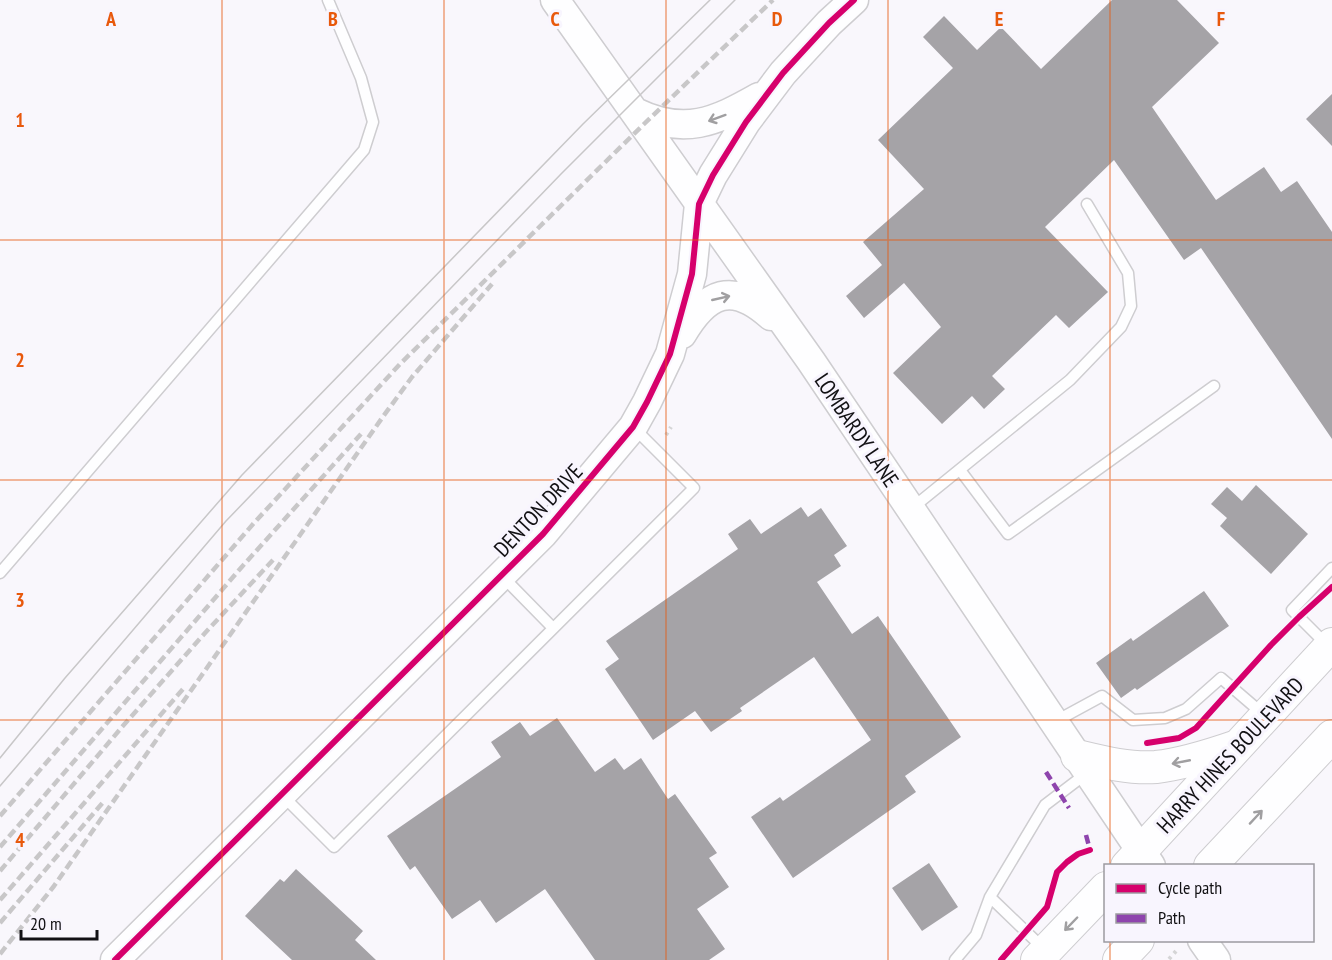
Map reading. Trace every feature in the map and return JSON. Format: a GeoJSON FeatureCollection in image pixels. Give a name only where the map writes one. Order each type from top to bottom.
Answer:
{"type":"FeatureCollection","features":[{"type":"Feature","properties":{"kind":"main road","name":"LOMBARDY LANE"},"geometry":{"type":"LineString","coordinates":[[555,0],[811,361],[1083,764],[1140,860]]}},
{"type":"Feature","properties":{"kind":"main road","name":"DENTON DRIVE"},"geometry":{"type":"LineString","coordinates":[[115,960],[543,534],[606,462],[633,427],[648,402],[670,354],[692,274],[699,204],[713,176],[746,122],[769,92],[829,23],[854,0]]}},
{"type":"Feature","properties":{"kind":"main road"},"geometry":{"type":"LineString","coordinates":[[635,112],[654,121],[703,124],[730,114],[769,92]]}},
{"type":"Feature","properties":{"kind":"main road"},"geometry":{"type":"LineString","coordinates":[[670,354],[693,316],[708,301],[727,295],[742,296],[769,314],[811,361]]}},
{"type":"Feature","properties":{"kind":"main road","name":"HARRY HINES BOULEVARD"},"geometry":{"type":"LineString","coordinates":[[1140,860],[1238,746],[1330,645]]}},
{"type":"Feature","properties":{"kind":"main road"},"geometry":{"type":"LineString","coordinates":[[1212,864],[1332,736]]}},
{"type":"Feature","properties":{"kind":"main road"},"geometry":{"type":"LineString","coordinates":[[1083,764],[1156,766],[1200,758],[1238,746]]}},
{"type":"Feature","properties":{"kind":"main road"},"geometry":{"type":"LineString","coordinates":[[1041,955],[1104,890]]}},
{"type":"Feature","properties":{"kind":"main road"},"geometry":{"type":"LineString","coordinates":[[1190,945],[1216,960]]}},
{"type":"Feature","properties":{"kind":"main road"},"geometry":{"type":"LineString","coordinates":[[1119,960],[1150,946]]}},
{"type":"Feature","properties":{"kind":"lane"},"geometry":{"type":"LineString","coordinates":[[0,573],[364,150],[373,122],[361,78],[328,0]]}},
{"type":"Feature","properties":{"kind":"lane"},"geometry":{"type":"LineString","coordinates":[[911,509],[1070,380],[1121,327],[1131,306],[1128,273],[1087,204]]}},
{"type":"Feature","properties":{"kind":"lane"},"geometry":{"type":"LineString","coordinates":[[960,470],[1008,534],[1214,387]]}},
{"type":"Feature","properties":{"kind":"lane"},"geometry":{"type":"LineString","coordinates":[[282,794],[334,847],[694,488],[633,427]]}},
{"type":"Feature","properties":{"kind":"lane"},"geometry":{"type":"LineString","coordinates":[[1330,645],[1292,610],[1332,568]]}},
{"type":"Feature","properties":{"kind":"lane"},"geometry":{"type":"LineString","coordinates":[[502,576],[553,628]]}},
{"type":"Feature","properties":{"kind":"lane"},"geometry":{"type":"LineString","coordinates":[[1054,722],[1102,696],[1133,720],[1165,718],[1186,709],[1221,678],[1265,716]]}},
{"type":"Feature","properties":{"kind":"lane"},"geometry":{"type":"LineString","coordinates":[[955,960],[976,935],[990,897],[1045,805],[1083,764]]}},
{"type":"Feature","properties":{"kind":"lane"},"geometry":{"type":"LineString","coordinates":[[990,897],[1041,955]]}},
{"type":"Feature","properties":{"kind":"path"},"geometry":{"type":"LineString","coordinates":[[1150,946],[1169,960],[1190,945]]}},
{"type":"Feature","properties":{"kind":"building"},"geometry":{"type":"Polygon","coordinates":[[[1112,0],[1177,0],[1219,43],[1152,107],[1216,200],[1264,167],[1281,192],[1297,181],[1332,232],[1332,439],[1201,248],[1184,260],[1114,160],[1045,227],[1108,292],[1069,328],[1056,315],[992,376],[1005,389],[984,409],[972,396],[942,424],[893,373],[941,327],[904,283],[864,318],[846,296],[882,265],[863,242],[924,189],[878,140],[953,68],[923,37],[944,16],[977,50],[1001,27],[1041,69],[1112,0]]]}},
{"type":"Feature","properties":{"kind":"building"},"geometry":{"type":"Polygon","coordinates":[[[1332,94],[1332,146],[1306,119],[1332,94]]]}},
{"type":"Feature","properties":{"kind":"building"},"geometry":{"type":"Polygon","coordinates":[[[1256,485],[1308,534],[1271,574],[1220,526],[1227,518],[1211,504],[1227,487],[1242,501],[1256,485]]]}},
{"type":"Feature","properties":{"kind":"building"},"geometry":{"type":"Polygon","coordinates":[[[801,507],[808,517],[821,508],[847,546],[834,555],[841,566],[817,582],[852,634],[878,616],[961,737],[905,776],[916,792],[793,878],[751,817],[780,797],[783,801],[871,740],[814,657],[740,708],[742,711],[711,732],[695,711],[653,740],[605,669],[619,659],[606,641],[738,549],[728,534],[750,519],[761,534],[801,507]]]}},
{"type":"Feature","properties":{"kind":"building"},"geometry":{"type":"Polygon","coordinates":[[[1204,591],[1229,626],[1137,690],[1135,688],[1121,698],[1096,663],[1131,638],[1133,641],[1204,591]]]}},
{"type":"Feature","properties":{"kind":"building"},"geometry":{"type":"Polygon","coordinates":[[[557,718],[595,772],[615,758],[624,770],[641,758],[668,799],[675,794],[717,853],[709,858],[729,887],[697,909],[725,949],[709,960],[595,960],[545,889],[496,923],[480,900],[452,919],[415,866],[410,870],[387,836],[501,757],[491,742],[520,722],[530,736],[557,718]]]}},
{"type":"Feature","properties":{"kind":"building"},"geometry":{"type":"Polygon","coordinates":[[[929,863],[958,907],[922,931],[892,888],[929,863]]]}},
{"type":"Feature","properties":{"kind":"building"},"geometry":{"type":"Polygon","coordinates":[[[296,869],[363,931],[355,940],[376,960],[292,960],[245,916],[280,879],[284,882],[296,869]]]}},
{"type":"Feature","properties":{"kind":"tram line"},"geometry":{"type":"LineString","coordinates":[[0,758],[65,678],[242,475],[583,124],[710,0]]}},
{"type":"Feature","properties":{"kind":"tram line"},"geometry":{"type":"LineString","coordinates":[[0,786],[226,521],[561,174],[735,0]]}},
{"type":"Feature","properties":{"kind":"railway"},"geometry":{"type":"LineString","coordinates":[[0,816],[254,523],[400,364],[773,0]]}},
{"type":"Feature","properties":{"kind":"railway"},"geometry":{"type":"LineString","coordinates":[[0,954],[54,886],[412,377],[492,284]]}},
{"type":"Feature","properties":{"kind":"railway"},"geometry":{"type":"LineString","coordinates":[[0,847],[240,569],[361,434]]}},
{"type":"Feature","properties":{"kind":"railway"},"geometry":{"type":"LineString","coordinates":[[0,871],[122,727],[273,560]]}},
{"type":"Feature","properties":{"kind":"railway"},"geometry":{"type":"LineString","coordinates":[[0,900],[183,689]]}},
{"type":"Feature","properties":{"kind":"railway"},"geometry":{"type":"LineString","coordinates":[[0,923],[105,800]]}},
{"type":"Feature","properties":{"kind":"marked path"},"geometry":{"type":"LineString","coordinates":[[1046,772],[1069,808]]}},
{"type":"Feature","properties":{"kind":"marked path"},"geometry":{"type":"LineString","coordinates":[[1086,835],[1090,850]]}},
{"type":"Feature","properties":{"kind":"cycle path"},"geometry":{"type":"LineString","coordinates":[[115,960],[543,534],[633,427],[670,354],[692,274],[699,204],[713,175],[746,122],[783,73],[829,23],[854,0]]}},
{"type":"Feature","properties":{"kind":"cycle path"},"geometry":{"type":"LineString","coordinates":[[1147,743],[1179,738],[1196,728],[1271,645],[1332,587]]}},
{"type":"Feature","properties":{"kind":"cycle path"},"geometry":{"type":"LineString","coordinates":[[1001,960],[1047,907],[1057,872],[1078,854],[1090,850]]}}]}
